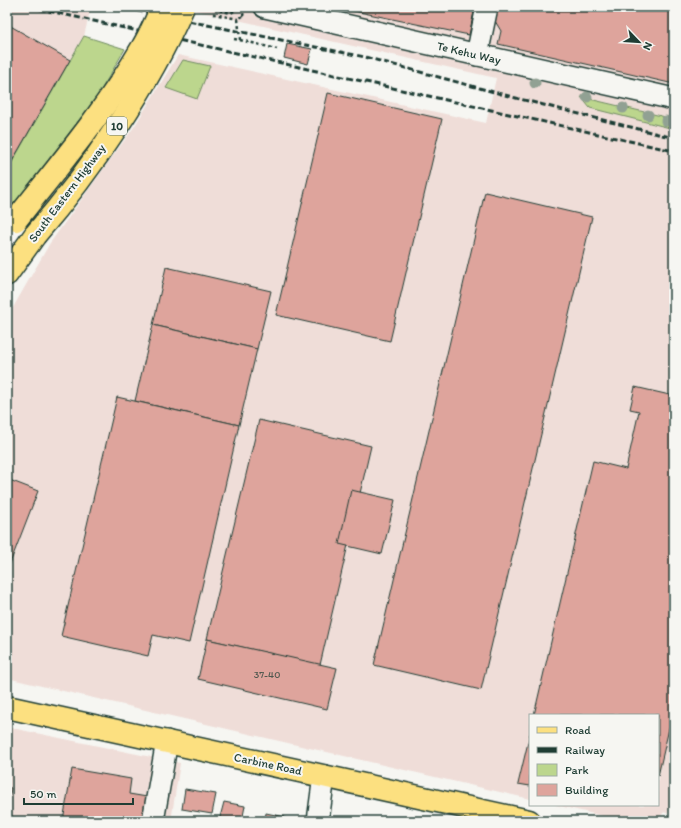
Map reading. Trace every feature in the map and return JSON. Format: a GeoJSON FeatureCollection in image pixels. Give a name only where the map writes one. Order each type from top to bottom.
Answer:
{"type":"FeatureCollection","features":[{"type":"Feature","properties":{"kind":"main road","name":"South Eastern Highway"},"geometry":{"type":"LineString","coordinates":[[11,226],[100,113],[143,47],[162,7]]}},
{"type":"Feature","properties":{"kind":"main road","name":"South Eastern Highway"},"geometry":{"type":"LineString","coordinates":[[7,274],[118,125],[172,34],[183,7]]}},
{"type":"Feature","properties":{"kind":"main road","name":"Carbine Road"},"geometry":{"type":"LineString","coordinates":[[7,707],[529,821]]}},
{"type":"Feature","properties":{"kind":"street","name":"Te Kehu Way"},"geometry":{"type":"LineString","coordinates":[[265,7],[674,99]]}},
{"type":"Feature","properties":{"kind":"street"},"geometry":{"type":"LineString","coordinates":[[477,55],[487,7]]}},
{"type":"Feature","properties":{"kind":"street"},"geometry":{"type":"LineString","coordinates":[[153,821],[167,741]]}},
{"type":"Feature","properties":{"kind":"street"},"geometry":{"type":"LineString","coordinates":[[318,821],[324,776]]}},
{"type":"Feature","properties":{"kind":"path"},"geometry":{"type":"LineString","coordinates":[[234,11],[231,13],[215,9],[214,14],[238,18],[242,16],[244,10]]}},
{"type":"Feature","properties":{"kind":"path"},"geometry":{"type":"LineString","coordinates":[[238,18],[240,40]]}},
{"type":"Feature","properties":{"kind":"path"},"geometry":{"type":"LineString","coordinates":[[234,38],[277,49]]}},
{"type":"Feature","properties":{"kind":"shaded area"},"geometry":{"type":"Polygon","coordinates":[[[7,7],[91,7],[84,36],[7,171],[7,7]]]}},
{"type":"Feature","properties":{"kind":"shaded area"},"geometry":{"type":"Polygon","coordinates":[[[179,7],[674,7],[674,119],[582,97],[591,108],[674,129],[674,787],[668,814],[664,812],[657,821],[624,821],[559,806],[659,806],[659,714],[529,714],[529,799],[7,678],[7,318],[50,243],[134,127],[178,55],[486,123],[496,78],[179,7]]]}},
{"type":"Feature","properties":{"kind":"shaded area"},"geometry":{"type":"Polygon","coordinates":[[[7,727],[180,763],[171,821],[7,821],[7,727]]]}},
{"type":"Feature","properties":{"kind":"green space"},"geometry":{"type":"Polygon","coordinates":[[[84,36],[125,49],[97,97],[7,213],[7,171],[84,36]]]}},
{"type":"Feature","properties":{"kind":"green space"},"geometry":{"type":"Polygon","coordinates":[[[183,60],[210,66],[197,99],[166,88],[183,60]]]}},
{"type":"Feature","properties":{"kind":"green space"},"geometry":{"type":"Polygon","coordinates":[[[581,97],[674,119],[674,129],[590,108],[581,97]]]}},
{"type":"Feature","properties":{"kind":"building"},"geometry":{"type":"Polygon","coordinates":[[[335,7],[475,7],[469,35],[335,7]]]}},
{"type":"Feature","properties":{"kind":"building"},"geometry":{"type":"Polygon","coordinates":[[[495,7],[674,7],[674,84],[498,44],[501,31],[495,21],[495,7]]]}},
{"type":"Feature","properties":{"kind":"building"},"geometry":{"type":"Polygon","coordinates":[[[7,24],[70,60],[7,170],[7,24]]]}},
{"type":"Feature","properties":{"kind":"building"},"geometry":{"type":"Polygon","coordinates":[[[287,44],[312,49],[308,64],[284,58],[287,44]]]}},
{"type":"Feature","properties":{"kind":"building"},"geometry":{"type":"Polygon","coordinates":[[[328,93],[442,119],[390,341],[276,315],[328,93]]]}},
{"type":"Feature","properties":{"kind":"building"},"geometry":{"type":"Polygon","coordinates":[[[485,192],[592,217],[481,690],[374,665],[485,192]]]}},
{"type":"Feature","properties":{"kind":"building"},"geometry":{"type":"Polygon","coordinates":[[[166,267],[271,291],[257,349],[153,325],[166,267]]]}},
{"type":"Feature","properties":{"kind":"building"},"geometry":{"type":"Polygon","coordinates":[[[153,325],[257,349],[239,425],[135,401],[153,325]]]}},
{"type":"Feature","properties":{"kind":"building"},"geometry":{"type":"Polygon","coordinates":[[[635,387],[674,396],[674,707],[659,772],[659,714],[534,714],[593,461],[626,469],[639,411],[630,409],[635,387]]]}},
{"type":"Feature","properties":{"kind":"building"},"geometry":{"type":"Polygon","coordinates":[[[117,397],[239,425],[189,643],[153,635],[148,656],[61,636],[117,397]]]}},
{"type":"Feature","properties":{"kind":"building"},"geometry":{"type":"Polygon","coordinates":[[[259,420],[371,446],[320,665],[207,639],[259,420]]]}},
{"type":"Feature","properties":{"kind":"building"},"geometry":{"type":"Polygon","coordinates":[[[7,479],[38,491],[7,571],[7,479]]]}},
{"type":"Feature","properties":{"kind":"building"},"geometry":{"type":"Polygon","coordinates":[[[351,490],[395,500],[382,554],[339,544],[351,490]]]}},
{"type":"Feature","properties":{"kind":"building"},"geometry":{"type":"Polygon","coordinates":[[[207,639],[337,668],[327,709],[198,679],[207,639]]]}},
{"type":"Feature","properties":{"kind":"building"},"geometry":{"type":"Polygon","coordinates":[[[529,738],[529,786],[518,784],[529,738]]]}},
{"type":"Feature","properties":{"kind":"building"},"geometry":{"type":"Polygon","coordinates":[[[72,769],[131,779],[129,794],[147,797],[143,821],[63,821],[72,769]]]}},
{"type":"Feature","properties":{"kind":"building"},"geometry":{"type":"Polygon","coordinates":[[[7,787],[11,788],[7,813],[7,787]]]}},
{"type":"Feature","properties":{"kind":"building"},"geometry":{"type":"Polygon","coordinates":[[[185,789],[216,794],[212,814],[182,809],[185,789]]]}},
{"type":"Feature","properties":{"kind":"building"},"geometry":{"type":"Polygon","coordinates":[[[224,802],[245,806],[242,821],[219,821],[224,802]]]}},
{"type":"Feature","properties":{"kind":"building"},"geometry":{"type":"Polygon","coordinates":[[[266,813],[285,817],[284,821],[265,821],[266,813]]]}},
{"type":"Feature","properties":{"kind":"railway"},"geometry":{"type":"LineString","coordinates":[[31,7],[674,151]]}},
{"type":"Feature","properties":{"kind":"railway"},"geometry":{"type":"LineString","coordinates":[[119,7],[365,57],[516,98],[674,138]]}}]}
